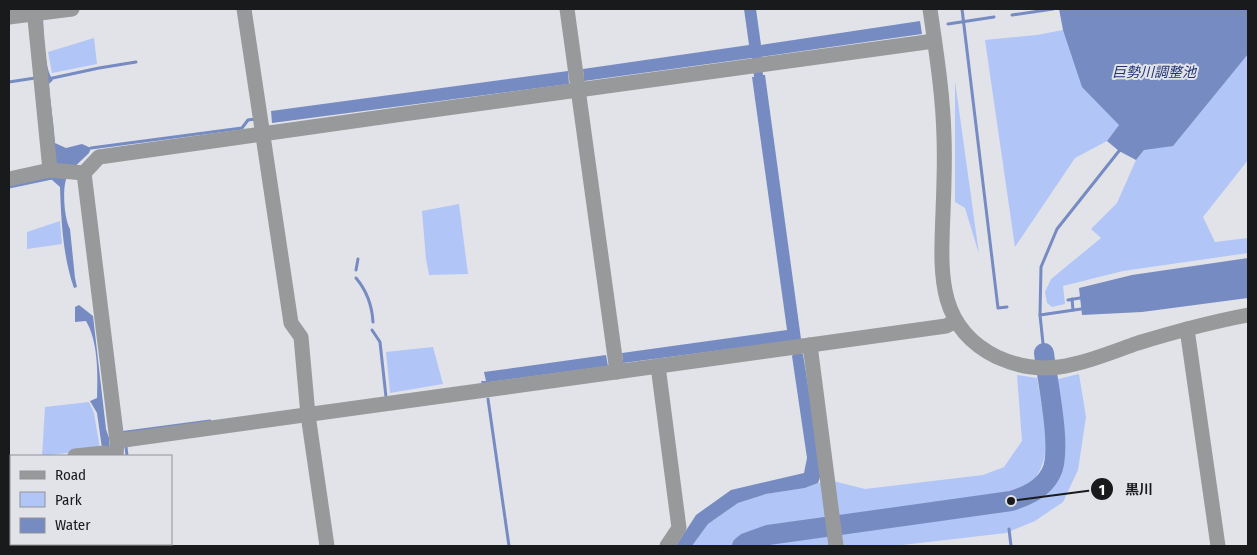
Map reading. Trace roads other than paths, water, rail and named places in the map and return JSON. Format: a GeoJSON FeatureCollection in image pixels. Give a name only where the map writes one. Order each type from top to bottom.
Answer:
{"type":"FeatureCollection","features":[{"type":"Feature","properties":{"kind":"street"},"geometry":{"type":"LineString","coordinates":[[9,17],[34,11],[72,9]]}},
{"type":"Feature","properties":{"kind":"street"},"geometry":{"type":"LineString","coordinates":[[244,9],[291,323],[301,337],[307,409],[327,546]]}},
{"type":"Feature","properties":{"kind":"street"},"geometry":{"type":"LineString","coordinates":[[567,9],[616,364]]}},
{"type":"Feature","properties":{"kind":"street"},"geometry":{"type":"LineString","coordinates":[[930,9],[939,72],[944,137],[941,269],[946,298],[956,321],[969,338],[983,350],[1007,362],[1028,368],[1058,367],[1077,364],[1187,329],[1248,315]]}},
{"type":"Feature","properties":{"kind":"street"},"geometry":{"type":"LineString","coordinates":[[34,11],[58,170]]}},
{"type":"Feature","properties":{"kind":"street"},"geometry":{"type":"LineString","coordinates":[[113,448],[84,173],[99,157],[262,123],[578,80],[758,67],[934,41]]}},
{"type":"Feature","properties":{"kind":"street"},"geometry":{"type":"LineString","coordinates":[[9,179],[58,170],[84,173]]}},
{"type":"Feature","properties":{"kind":"street"},"geometry":{"type":"LineString","coordinates":[[80,455],[307,409],[616,364],[658,366],[788,349],[946,326],[956,321]]}},
{"type":"Feature","properties":{"kind":"street"},"geometry":{"type":"LineString","coordinates":[[1187,329],[1218,546]]}},
{"type":"Feature","properties":{"kind":"street"},"geometry":{"type":"LineString","coordinates":[[807,346],[836,545]]}},
{"type":"Feature","properties":{"kind":"street"},"geometry":{"type":"LineString","coordinates":[[658,366],[679,528],[667,546]]}},
{"type":"Feature","properties":{"kind":"water"},"geometry":{"type":"Polygon","coordinates":[[[744,9],[756,9],[761,45],[920,21],[922,34],[761,57],[801,339],[799,340],[801,354],[803,354],[822,472],[818,483],[805,488],[766,494],[738,503],[708,524],[692,546],[676,546],[696,515],[731,490],[804,473],[807,458],[791,341],[623,363],[622,353],[787,330],[752,77],[754,77],[752,58],[584,81],[583,69],[749,45],[744,9]]]}},
{"type":"Feature","properties":{"kind":"water","name":"巨勢川調整池"},"geometry":{"type":"Polygon","coordinates":[[[1059,9],[1248,9],[1248,54],[1173,146],[1144,150],[1136,160],[1119,151],[1107,141],[1119,125],[1082,87],[1063,30],[1059,9]]]}},
{"type":"Feature","properties":{"kind":"water"},"geometry":{"type":"Polygon","coordinates":[[[40,18],[43,18],[46,60],[53,80],[49,84],[55,143],[66,148],[82,144],[91,148],[89,153],[74,167],[65,182],[65,211],[70,229],[77,287],[74,288],[65,251],[60,187],[51,179],[40,18]]]}},
{"type":"Feature","properties":{"kind":"water"},"geometry":{"type":"Polygon","coordinates":[[[568,71],[569,84],[272,123],[271,111],[568,71]]]}},
{"type":"Feature","properties":{"kind":"water"},"geometry":{"type":"Polygon","coordinates":[[[1248,258],[1248,298],[1142,312],[1082,315],[1079,288],[1132,275],[1248,258]]]}},
{"type":"Feature","properties":{"kind":"water"},"geometry":{"type":"Polygon","coordinates":[[[79,305],[93,316],[109,448],[102,448],[97,413],[90,401],[97,398],[95,348],[86,321],[75,322],[75,307],[79,305]]]}},
{"type":"Feature","properties":{"kind":"water"},"geometry":{"type":"Polygon","coordinates":[[[606,355],[608,366],[482,384],[481,381],[486,381],[484,372],[606,355]]]}},
{"type":"Feature","properties":{"kind":"waterway"},"geometry":{"type":"LineString","coordinates":[[962,9],[998,308],[1007,307]]}},
{"type":"Feature","properties":{"kind":"waterway"},"geometry":{"type":"LineString","coordinates":[[1012,15],[1053,9]]}},
{"type":"Feature","properties":{"kind":"waterway"},"geometry":{"type":"LineString","coordinates":[[948,24],[994,17]]}},
{"type":"Feature","properties":{"kind":"waterway"},"geometry":{"type":"LineString","coordinates":[[48,79],[136,62]]}},
{"type":"Feature","properties":{"kind":"waterway"},"geometry":{"type":"LineString","coordinates":[[9,82],[35,78]]}},
{"type":"Feature","properties":{"kind":"waterway"},"geometry":{"type":"LineString","coordinates":[[91,148],[242,128],[248,120],[255,119]]}},
{"type":"Feature","properties":{"kind":"waterway"},"geometry":{"type":"LineString","coordinates":[[1040,315],[1041,267],[1057,229],[1119,151]]}},
{"type":"Feature","properties":{"kind":"waterway"},"geometry":{"type":"LineString","coordinates":[[9,187],[52,178]]}},
{"type":"Feature","properties":{"kind":"waterway"},"geometry":{"type":"LineString","coordinates":[[356,270],[358,259]]}},
{"type":"Feature","properties":{"kind":"waterway"},"geometry":{"type":"LineString","coordinates":[[356,278],[368,298],[373,322]]}},
{"type":"Feature","properties":{"kind":"waterway"},"geometry":{"type":"LineString","coordinates":[[1068,300],[1080,298]]}},
{"type":"Feature","properties":{"kind":"waterway"},"geometry":{"type":"LineString","coordinates":[[1072,299],[1073,310]]}},
{"type":"Feature","properties":{"kind":"waterway"},"geometry":{"type":"LineString","coordinates":[[1044,353],[1040,315],[1081,309]]}},
{"type":"Feature","properties":{"kind":"waterway"},"geometry":{"type":"LineString","coordinates":[[372,330],[380,342],[386,397]]}},
{"type":"Feature","properties":{"kind":"waterway"},"geometry":{"type":"LineString","coordinates":[[742,546],[768,535],[1011,501],[1039,488],[1051,473],[1055,449],[1055,432],[1044,353]]}},
{"type":"Feature","properties":{"kind":"waterway"},"geometry":{"type":"LineString","coordinates":[[488,399],[509,546]]}},
{"type":"Feature","properties":{"kind":"waterway"},"geometry":{"type":"LineString","coordinates":[[119,433],[210,421]]}},
{"type":"Feature","properties":{"kind":"waterway"},"geometry":{"type":"LineString","coordinates":[[126,447],[127,455]]}},
{"type":"Feature","properties":{"kind":"waterway"},"geometry":{"type":"LineString","coordinates":[[1009,529],[1011,546]]}},
{"type":"Feature","properties":{"kind":"waterway"},"geometry":{"type":"LineString","coordinates":[[50,546],[58,545]]}},
{"type":"Feature","properties":{"kind":"place","name":"黒川"},"geometry":{"type":"Point","coordinates":[1011,501]}}]}
